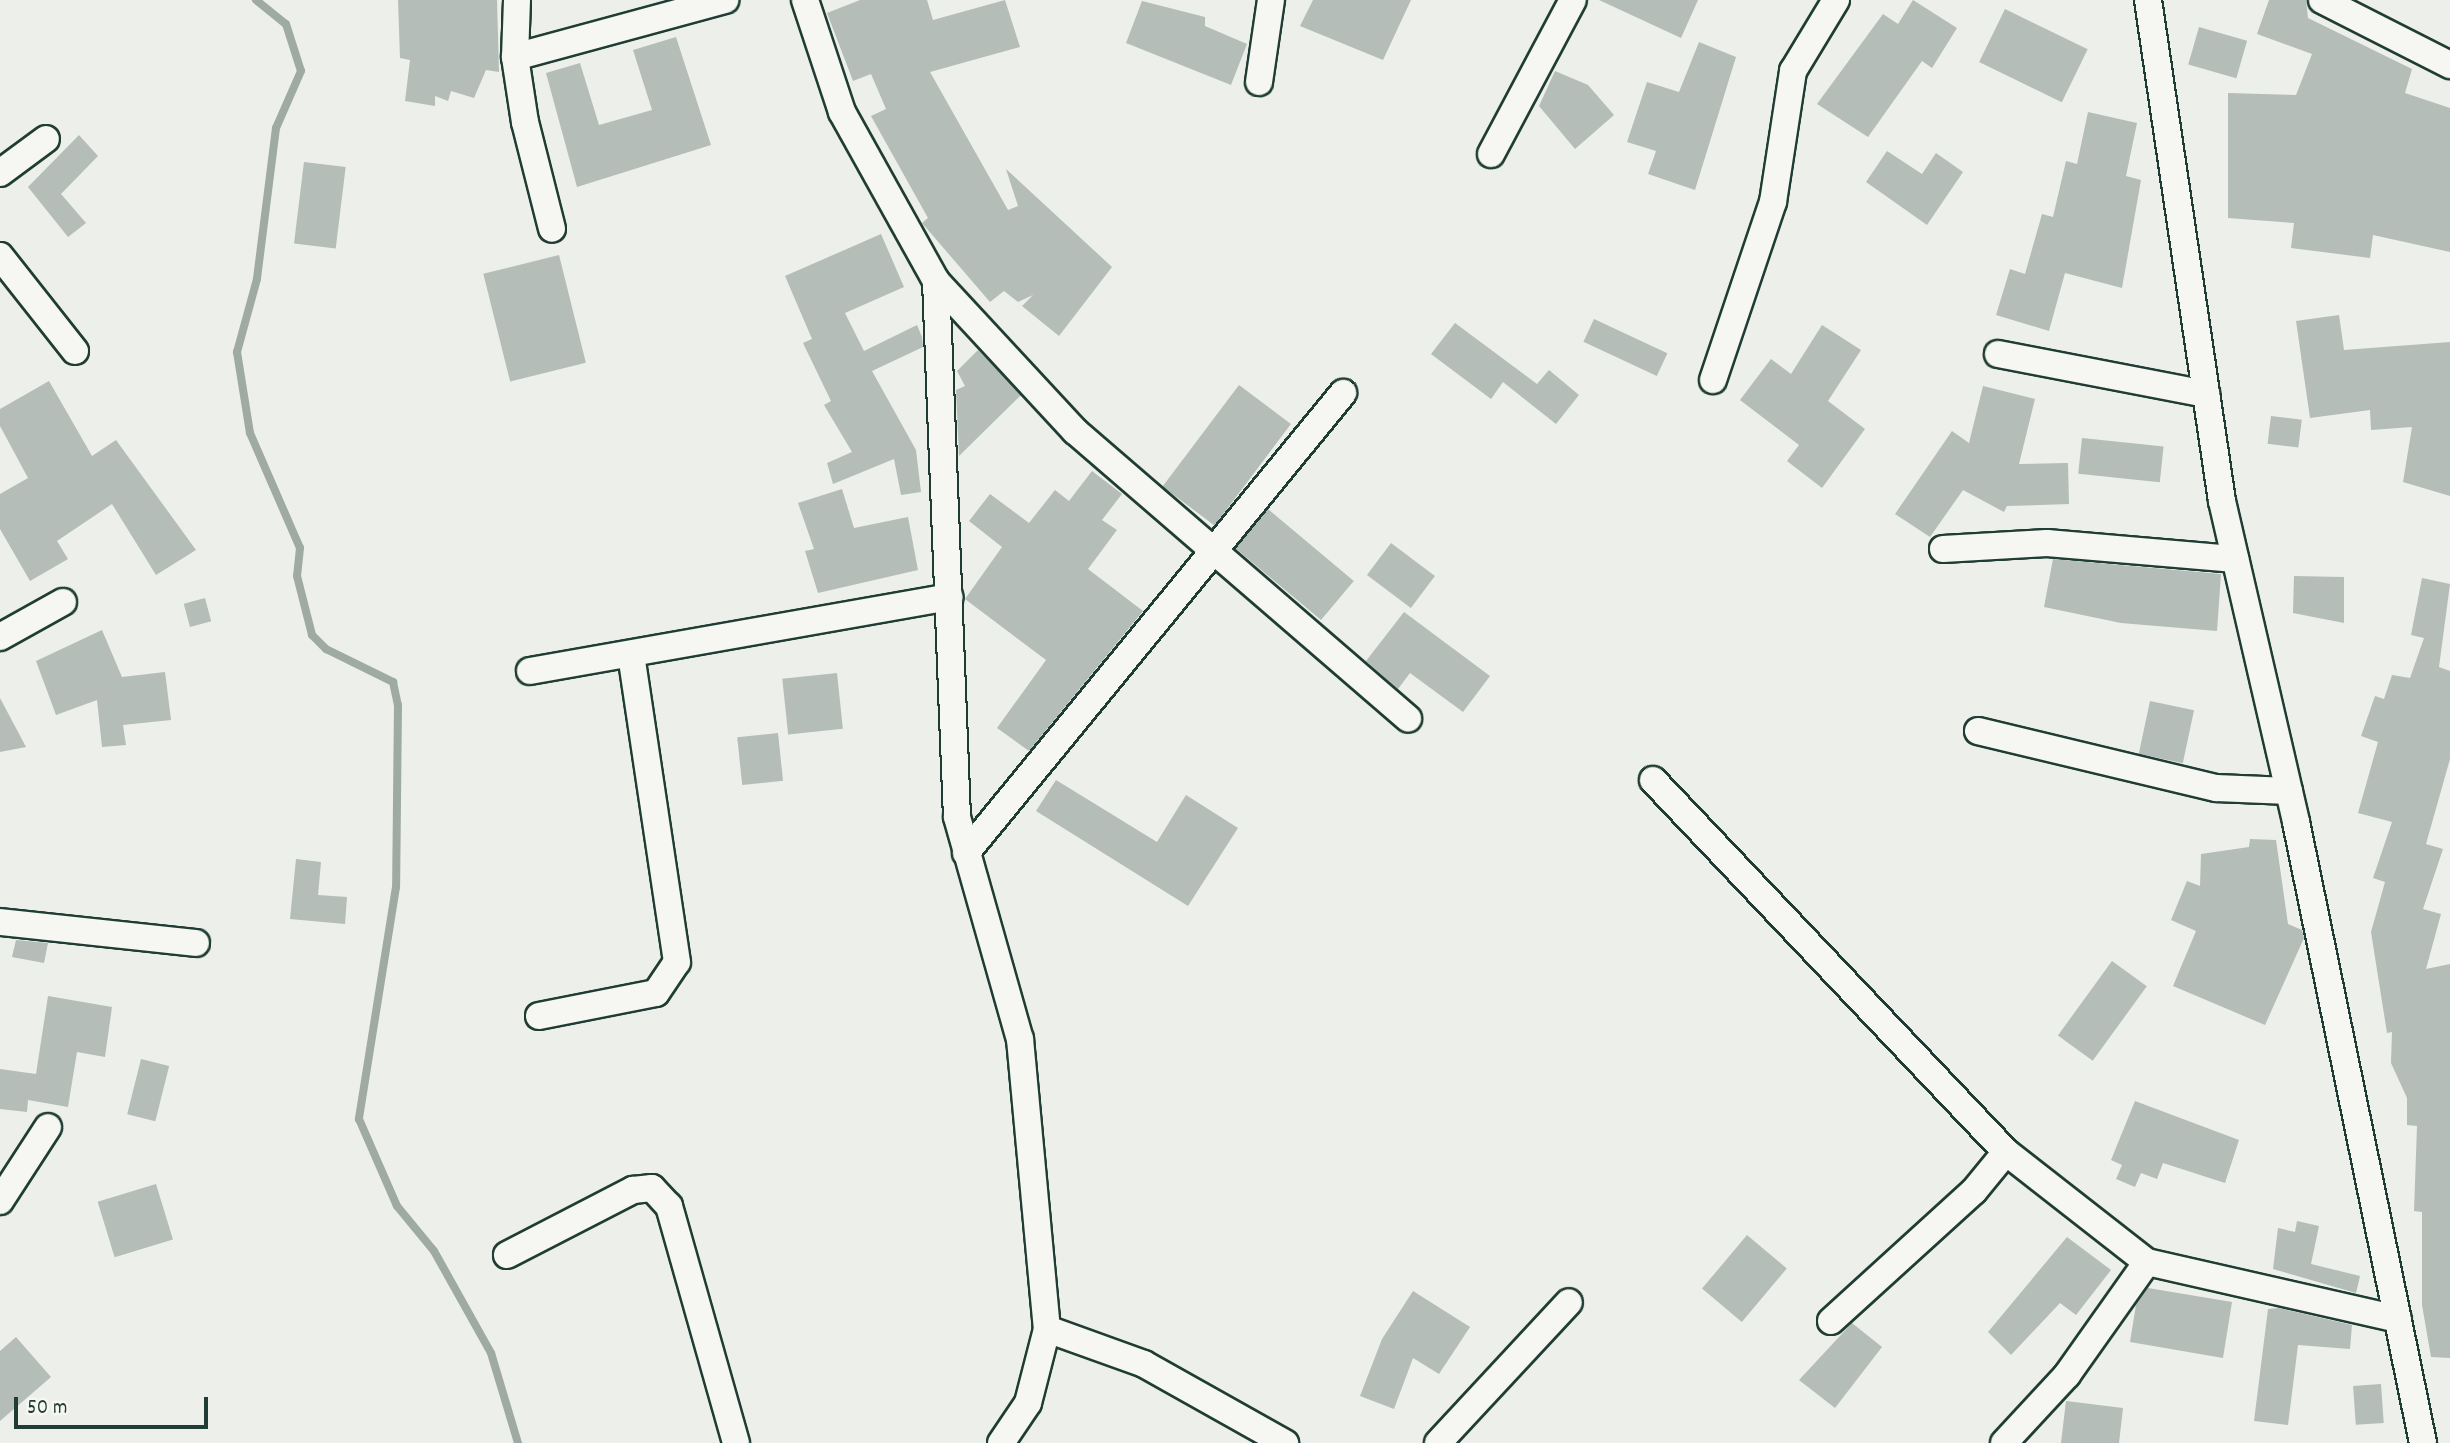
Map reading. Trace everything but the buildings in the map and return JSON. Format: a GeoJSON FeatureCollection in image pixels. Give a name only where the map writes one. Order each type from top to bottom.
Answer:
{"type":"FeatureCollection","features":[{"type":"Feature","properties":{"kind":"street"},"geometry":{"type":"LineString","coordinates":[[517,0],[515,57],[552,229]]}},
{"type":"Feature","properties":{"kind":"street"},"geometry":{"type":"LineString","coordinates":[[515,57],[725,0]]}},
{"type":"Feature","properties":{"kind":"street"},"geometry":{"type":"LineString","coordinates":[[805,0],[842,111],[936,281],[1075,431],[1210,553],[1408,718]]}},
{"type":"Feature","properties":{"kind":"street"},"geometry":{"type":"LineString","coordinates":[[1259,82],[1271,0]]}},
{"type":"Feature","properties":{"kind":"street"},"geometry":{"type":"LineString","coordinates":[[1713,380],[1773,202],[1793,71],[1836,0]]}},
{"type":"Feature","properties":{"kind":"street"},"geometry":{"type":"LineString","coordinates":[[2148,0],[2206,394],[2235,559],[2289,792],[2423,1443]]}},
{"type":"Feature","properties":{"kind":"street"},"geometry":{"type":"LineString","coordinates":[[2322,0],[2450,65]]}},
{"type":"Feature","properties":{"kind":"street"},"geometry":{"type":"LineString","coordinates":[[1491,155],[1567,2]]}},
{"type":"Feature","properties":{"kind":"street"},"geometry":{"type":"LineString","coordinates":[[0,173],[46,139]]}},
{"type":"Feature","properties":{"kind":"street"},"geometry":{"type":"LineString","coordinates":[[0,256],[75,351]]}},
{"type":"Feature","properties":{"kind":"street"},"geometry":{"type":"LineString","coordinates":[[936,281],[950,597],[948,688],[966,853],[1020,1039],[1047,1329],[1028,1403],[1001,1443]]}},
{"type":"Feature","properties":{"kind":"street"},"geometry":{"type":"LineString","coordinates":[[1998,354],[2206,394]]}},
{"type":"Feature","properties":{"kind":"street"},"geometry":{"type":"LineString","coordinates":[[966,853],[1343,393]]}},
{"type":"Feature","properties":{"kind":"street"},"geometry":{"type":"LineString","coordinates":[[1943,548],[2047,544],[2235,559]]}},
{"type":"Feature","properties":{"kind":"street"},"geometry":{"type":"LineString","coordinates":[[530,671],[950,597]]}},
{"type":"Feature","properties":{"kind":"street"},"geometry":{"type":"LineString","coordinates":[[0,637],[63,602]]}},
{"type":"Feature","properties":{"kind":"street"},"geometry":{"type":"LineString","coordinates":[[539,1016],[656,993],[677,962],[631,655]]}},
{"type":"Feature","properties":{"kind":"street"},"geometry":{"type":"LineString","coordinates":[[1978,731],[2216,788],[2289,792]]}},
{"type":"Feature","properties":{"kind":"street"},"geometry":{"type":"LineString","coordinates":[[1653,780],[2006,1152],[2147,1262],[2398,1319]]}},
{"type":"Feature","properties":{"kind":"street"},"geometry":{"type":"LineString","coordinates":[[0,922],[196,943]]}},
{"type":"Feature","properties":{"kind":"street"},"geometry":{"type":"LineString","coordinates":[[0,1201],[48,1127]]}},
{"type":"Feature","properties":{"kind":"street"},"geometry":{"type":"LineString","coordinates":[[1831,1321],[1974,1191],[2006,1152]]}},
{"type":"Feature","properties":{"kind":"street"},"geometry":{"type":"LineString","coordinates":[[507,1255],[633,1191],[652,1188],[669,1206],[736,1443]]}},
{"type":"Feature","properties":{"kind":"street"},"geometry":{"type":"LineString","coordinates":[[2004,1443],[2067,1375],[2147,1262]]}},
{"type":"Feature","properties":{"kind":"street"},"geometry":{"type":"LineString","coordinates":[[1438,1443],[1569,1302]]}},
{"type":"Feature","properties":{"kind":"street"},"geometry":{"type":"LineString","coordinates":[[1047,1329],[1144,1364],[1285,1443]]}},
{"type":"Feature","properties":{"kind":"waterway"},"geometry":{"type":"LineString","coordinates":[[256,0],[286,24],[301,71],[276,128],[257,279],[237,352],[250,433],[300,548],[297,576],[312,635],[326,649],[393,682],[398,705],[396,887],[359,1119],[397,1206],[434,1251],[491,1353],[518,1443]]}}]}
